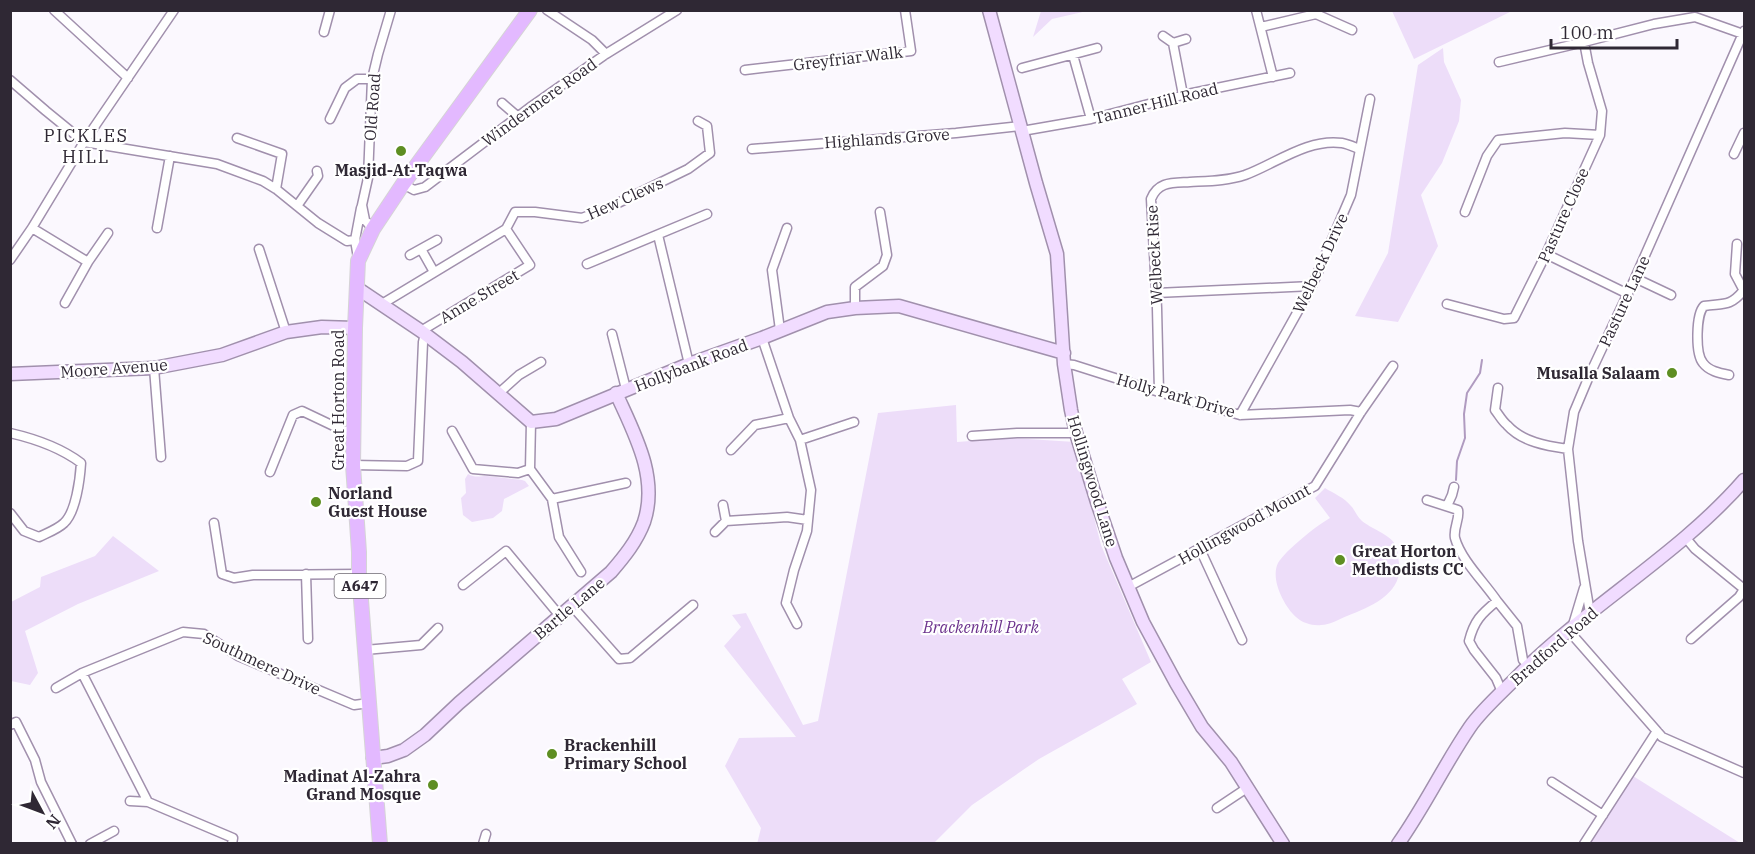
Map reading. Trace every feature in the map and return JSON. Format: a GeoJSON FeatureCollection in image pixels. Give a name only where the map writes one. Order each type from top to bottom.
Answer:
{"type":"FeatureCollection","features":[{"type":"Feature","properties":{"kind":"main road","name":"Great Horton Road"},"geometry":{"type":"LineString","coordinates":[[380,843],[353,465],[358,261],[373,229],[403,184],[530,10]]}},
{"type":"Feature","properties":{"kind":"street"},"geometry":{"type":"LineString","coordinates":[[54,10],[128,78]]}},
{"type":"Feature","properties":{"kind":"street"},"geometry":{"type":"LineString","coordinates":[[324,32],[330,10]]}},
{"type":"Feature","properties":{"kind":"street","name":"Old Road"},"geometry":{"type":"LineString","coordinates":[[358,261],[356,226],[368,178],[372,79],[391,10]]}},
{"type":"Feature","properties":{"kind":"street"},"geometry":{"type":"LineString","coordinates":[[547,10],[592,40],[606,54]]}},
{"type":"Feature","properties":{"kind":"street","name":"Windermere Road"},"geometry":{"type":"LineString","coordinates":[[403,184],[414,190],[425,187],[517,116],[606,54],[677,10]]}},
{"type":"Feature","properties":{"kind":"street","name":"Greyfriar Walk"},"geometry":{"type":"LineString","coordinates":[[745,70],[911,51],[905,10]]}},
{"type":"Feature","properties":{"kind":"street","name":"Hollingwood Lane"},"geometry":{"type":"LineString","coordinates":[[989,10],[1057,254],[1064,358],[1076,433],[1097,502],[1128,587],[1159,654],[1202,727],[1231,762],[1283,843]]}},
{"type":"Feature","properties":{"kind":"street"},"geometry":{"type":"LineString","coordinates":[[1256,10],[1273,77]]}},
{"type":"Feature","properties":{"kind":"street"},"geometry":{"type":"LineString","coordinates":[[10,260],[84,142],[171,12]]}},
{"type":"Feature","properties":{"kind":"street"},"geometry":{"type":"LineString","coordinates":[[1261,27],[1317,12],[1353,30]]}},
{"type":"Feature","properties":{"kind":"street"},"geometry":{"type":"LineString","coordinates":[[1499,62],[1654,24],[1695,17],[1744,33]]}},
{"type":"Feature","properties":{"kind":"street","name":"Pasture Lane"},"geometry":{"type":"LineString","coordinates":[[1590,613],[1578,541],[1568,449],[1574,412],[1744,33]]}},
{"type":"Feature","properties":{"kind":"street"},"geometry":{"type":"LineString","coordinates":[[1163,36],[1173,43],[1183,95]]}},
{"type":"Feature","properties":{"kind":"street"},"geometry":{"type":"LineString","coordinates":[[1173,43],[1186,39]]}},
{"type":"Feature","properties":{"kind":"street","name":"Pasture Close"},"geometry":{"type":"LineString","coordinates":[[1447,304],[1504,319],[1514,318],[1600,135],[1602,111],[1584,42]]}},
{"type":"Feature","properties":{"kind":"street"},"geometry":{"type":"LineString","coordinates":[[1022,68],[1097,48]]}},
{"type":"Feature","properties":{"kind":"street"},"geometry":{"type":"LineString","coordinates":[[1073,55],[1091,119]]}},
{"type":"Feature","properties":{"kind":"street","name":"Tanner Hill Road"},"geometry":{"type":"LineString","coordinates":[[1021,128],[1091,119],[1183,95],[1290,73]]}},
{"type":"Feature","properties":{"kind":"street"},"geometry":{"type":"LineString","coordinates":[[330,119],[345,88],[357,79],[372,79]]}},
{"type":"Feature","properties":{"kind":"street"},"geometry":{"type":"LineString","coordinates":[[10,80],[84,142],[217,164],[263,181],[318,223],[347,241],[355,240]]}},
{"type":"Feature","properties":{"kind":"street","name":"Welbeck Drive"},"geometry":{"type":"LineString","coordinates":[[1240,415],[1312,286],[1351,195],[1370,99]]}},
{"type":"Feature","properties":{"kind":"street"},"geometry":{"type":"LineString","coordinates":[[502,103],[517,116]]}},
{"type":"Feature","properties":{"kind":"street","name":"Hew Clews"},"geometry":{"type":"LineString","coordinates":[[506,229],[515,212],[582,218],[688,169],[710,153],[707,126],[698,121]]}},
{"type":"Feature","properties":{"kind":"street","name":"Highlands Grove"},"geometry":{"type":"LineString","coordinates":[[752,148],[1021,128]]}},
{"type":"Feature","properties":{"kind":"street"},"geometry":{"type":"LineString","coordinates":[[1465,212],[1487,156],[1498,140],[1565,133],[1600,135]]}},
{"type":"Feature","properties":{"kind":"street"},"geometry":{"type":"LineString","coordinates":[[1734,154],[1744,133]]}},
{"type":"Feature","properties":{"kind":"street"},"geometry":{"type":"LineString","coordinates":[[237,138],[282,154],[276,189]]}},
{"type":"Feature","properties":{"kind":"street","name":"Welbeck Rise"},"geometry":{"type":"LineString","coordinates":[[1159,392],[1151,199],[1156,190],[1166,183],[1228,179],[1245,175],[1316,145],[1335,142],[1345,143],[1359,149]]}},
{"type":"Feature","properties":{"kind":"street"},"geometry":{"type":"LineString","coordinates":[[157,228],[170,156]]}},
{"type":"Feature","properties":{"kind":"street"},"geometry":{"type":"LineString","coordinates":[[297,206],[318,177],[317,171]]}},
{"type":"Feature","properties":{"kind":"street"},"geometry":{"type":"LineString","coordinates":[[362,205],[364,220],[373,229]]}},
{"type":"Feature","properties":{"kind":"street"},"geometry":{"type":"LineString","coordinates":[[855,308],[855,287],[883,266],[887,255],[880,212]]}},
{"type":"Feature","properties":{"kind":"street"},"geometry":{"type":"LineString","coordinates":[[587,264],[707,214]]}},
{"type":"Feature","properties":{"kind":"street"},"geometry":{"type":"LineString","coordinates":[[32,228],[88,262]]}},
{"type":"Feature","properties":{"kind":"street"},"geometry":{"type":"LineString","coordinates":[[780,330],[772,270],[787,228]]}},
{"type":"Feature","properties":{"kind":"street"},"geometry":{"type":"LineString","coordinates":[[382,304],[506,229]]}},
{"type":"Feature","properties":{"kind":"street","name":"Anne Street"},"geometry":{"type":"LineString","coordinates":[[423,332],[530,265],[506,229]]}},
{"type":"Feature","properties":{"kind":"street"},"geometry":{"type":"LineString","coordinates":[[65,303],[88,262],[108,233]]}},
{"type":"Feature","properties":{"kind":"street"},"geometry":{"type":"LineString","coordinates":[[658,235],[689,364]]}},
{"type":"Feature","properties":{"kind":"street"},"geometry":{"type":"LineString","coordinates":[[410,255],[437,240]]}},
{"type":"Feature","properties":{"kind":"street"},"geometry":{"type":"LineString","coordinates":[[1729,375],[1717,373],[1708,368],[1700,358],[1699,314],[1704,306],[1729,304],[1744,291],[1735,274],[1737,244]]}},
{"type":"Feature","properties":{"kind":"street"},"geometry":{"type":"LineString","coordinates":[[259,249],[286,332]]}},
{"type":"Feature","properties":{"kind":"street"},"geometry":{"type":"LineString","coordinates":[[421,249],[434,272]]}},
{"type":"Feature","properties":{"kind":"street"},"geometry":{"type":"LineString","coordinates":[[1546,254],[1628,294]]}},
{"type":"Feature","properties":{"kind":"street"},"geometry":{"type":"LineString","coordinates":[[1635,278],[1671,295]]}},
{"type":"Feature","properties":{"kind":"street"},"geometry":{"type":"LineString","coordinates":[[1156,293],[1312,286]]}},
{"type":"Feature","properties":{"kind":"street"},"geometry":{"type":"LineString","coordinates":[[357,288],[423,332],[462,362],[531,422],[530,468],[552,499],[559,537],[581,572]]}},
{"type":"Feature","properties":{"kind":"street","name":"Hollybank Road"},"geometry":{"type":"LineString","coordinates":[[531,422],[556,419],[689,364],[827,312],[855,308],[899,306],[1064,358]]}},
{"type":"Feature","properties":{"kind":"street","name":"Moore Avenue"},"geometry":{"type":"LineString","coordinates":[[10,374],[154,368],[222,355],[286,332],[322,327],[355,328]]}},
{"type":"Feature","properties":{"kind":"street"},"geometry":{"type":"LineString","coordinates":[[353,465],[408,466],[418,461],[423,332]]}},
{"type":"Feature","properties":{"kind":"street"},"geometry":{"type":"LineString","coordinates":[[612,334],[621,391]]}},
{"type":"Feature","properties":{"kind":"street"},"geometry":{"type":"LineString","coordinates":[[762,338],[789,418],[800,440],[811,490],[807,531],[786,603],[797,624]]}},
{"type":"Feature","properties":{"kind":"street","name":"Holly Park Drive"},"geometry":{"type":"LineString","coordinates":[[1064,358],[1074,365],[1240,415],[1350,410],[1361,412]]}},
{"type":"Feature","properties":{"kind":"street"},"geometry":{"type":"LineString","coordinates":[[499,393],[519,375],[541,362]]}},
{"type":"Feature","properties":{"kind":"street","name":"Hollingwood Mount"},"geometry":{"type":"LineString","coordinates":[[1128,587],[1315,486],[1393,366]]}},
{"type":"Feature","properties":{"kind":"street"},"geometry":{"type":"LineString","coordinates":[[154,368],[161,457]]}},
{"type":"Feature","properties":{"kind":"street"},"geometry":{"type":"LineString","coordinates":[[1498,388],[1495,410],[1508,427],[1528,440],[1568,449]]}},
{"type":"Feature","properties":{"kind":"street","name":"Bartle Lane"},"geometry":{"type":"LineString","coordinates":[[373,758],[388,756],[404,750],[425,735],[459,703],[611,573],[630,549],[644,522],[649,498],[642,450],[621,391]]}},
{"type":"Feature","properties":{"kind":"street"},"geometry":{"type":"LineString","coordinates":[[270,472],[293,415],[302,411],[354,434]]}},
{"type":"Feature","properties":{"kind":"street"},"geometry":{"type":"LineString","coordinates":[[731,450],[754,425],[789,418]]}},
{"type":"Feature","properties":{"kind":"street"},"geometry":{"type":"LineString","coordinates":[[800,440],[854,422]]}},
{"type":"Feature","properties":{"kind":"street"},"geometry":{"type":"LineString","coordinates":[[452,431],[473,470],[518,473],[530,468]]}},
{"type":"Feature","properties":{"kind":"street"},"geometry":{"type":"LineString","coordinates":[[10,433],[34,439],[66,452],[81,464],[80,480],[71,512],[65,522],[39,537],[24,531],[10,513]]}},
{"type":"Feature","properties":{"kind":"street"},"geometry":{"type":"LineString","coordinates":[[972,436],[1076,433]]}},
{"type":"Feature","properties":{"kind":"street","name":"Bradford Road"},"geometry":{"type":"LineString","coordinates":[[1398,843],[1414,821],[1471,725],[1502,692],[1590,613],[1685,537],[1744,480]]}},
{"type":"Feature","properties":{"kind":"street"},"geometry":{"type":"LineString","coordinates":[[552,499],[626,483]]}},
{"type":"Feature","properties":{"kind":"street"},"geometry":{"type":"LineString","coordinates":[[1447,506],[1454,487]]}},
{"type":"Feature","properties":{"kind":"street"},"geometry":{"type":"LineString","coordinates":[[1427,500],[1458,510],[1455,536],[1461,550],[1517,626],[1523,660],[1529,666]]}},
{"type":"Feature","properties":{"kind":"street"},"geometry":{"type":"LineString","coordinates":[[723,505],[726,521]]}},
{"type":"Feature","properties":{"kind":"street"},"geometry":{"type":"LineString","coordinates":[[715,532],[726,521],[787,517],[808,520]]}},
{"type":"Feature","properties":{"kind":"street"},"geometry":{"type":"LineString","coordinates":[[214,523],[222,574],[234,578],[253,575],[359,574]]}},
{"type":"Feature","properties":{"kind":"street"},"geometry":{"type":"LineString","coordinates":[[1685,537],[1695,549],[1744,589],[1739,597],[1691,639]]}},
{"type":"Feature","properties":{"kind":"street"},"geometry":{"type":"LineString","coordinates":[[1200,549],[1242,640]]}},
{"type":"Feature","properties":{"kind":"street"},"geometry":{"type":"LineString","coordinates":[[463,585],[506,550],[560,616]]}},
{"type":"Feature","properties":{"kind":"street"},"geometry":{"type":"LineString","coordinates":[[306,574],[308,639]]}},
{"type":"Feature","properties":{"kind":"street","name":"Pasture Lane"},"geometry":{"type":"LineString","coordinates":[[1570,630],[1585,584]]}},
{"type":"Feature","properties":{"kind":"street"},"geometry":{"type":"LineString","coordinates":[[1497,601],[1473,625],[1469,641],[1496,678],[1502,692]]}},
{"type":"Feature","properties":{"kind":"street"},"geometry":{"type":"LineString","coordinates":[[572,606],[619,659],[630,658],[693,605]]}},
{"type":"Feature","properties":{"kind":"street"},"geometry":{"type":"LineString","coordinates":[[365,650],[421,645],[438,628]]}},
{"type":"Feature","properties":{"kind":"street"},"geometry":{"type":"LineString","coordinates":[[1570,630],[1662,737],[1744,773]]}},
{"type":"Feature","properties":{"kind":"street","name":"Southmere Drive"},"geometry":{"type":"LineString","coordinates":[[56,688],[82,673],[183,632],[204,634],[238,656],[354,705],[369,704]]}},
{"type":"Feature","properties":{"kind":"street"},"geometry":{"type":"LineString","coordinates":[[82,673],[148,802]]}},
{"type":"Feature","properties":{"kind":"street"},"geometry":{"type":"LineString","coordinates":[[10,725],[16,722],[35,760],[41,782],[72,843]]}},
{"type":"Feature","properties":{"kind":"street"},"geometry":{"type":"LineString","coordinates":[[1584,843],[1657,731]]}},
{"type":"Feature","properties":{"kind":"street"},"geometry":{"type":"LineString","coordinates":[[1552,782],[1603,815]]}},
{"type":"Feature","properties":{"kind":"street"},"geometry":{"type":"LineString","coordinates":[[1217,808],[1247,788]]}},
{"type":"Feature","properties":{"kind":"street"},"geometry":{"type":"LineString","coordinates":[[130,801],[148,802],[232,841]]}},
{"type":"Feature","properties":{"kind":"street"},"geometry":{"type":"LineString","coordinates":[[90,843],[114,831]]}},
{"type":"Feature","properties":{"kind":"street"},"geometry":{"type":"LineString","coordinates":[[483,843],[486,834]]}},
{"type":"Feature","properties":{"kind":"green space"},"geometry":{"type":"Polygon","coordinates":[[[1041,10],[1087,11],[1052,19],[1033,37],[1041,10]]]}},
{"type":"Feature","properties":{"kind":"green space"},"geometry":{"type":"Polygon","coordinates":[[[1392,11],[1512,11],[1414,59],[1392,11]]]}},
{"type":"Feature","properties":{"kind":"green space"},"geometry":{"type":"Polygon","coordinates":[[[1443,48],[1444,62],[1461,100],[1459,121],[1442,163],[1421,195],[1438,246],[1398,322],[1355,316],[1388,253],[1418,65],[1443,48]]]}},
{"type":"Feature","properties":{"kind":"green space","name":"Brackenhill Park"},"geometry":{"type":"Polygon","coordinates":[[[956,405],[957,442],[1011,438],[1075,442],[1101,545],[1151,662],[1122,679],[1137,704],[1039,759],[972,805],[934,843],[757,844],[761,828],[725,766],[739,738],[796,737],[724,646],[741,627],[732,615],[746,613],[803,725],[818,721],[878,413],[956,405]]]}},
{"type":"Feature","properties":{"kind":"green space"},"geometry":{"type":"Polygon","coordinates":[[[468,474],[522,480],[529,486],[504,499],[502,511],[493,518],[472,522],[463,515],[461,498],[466,493],[465,479],[468,474]]]}},
{"type":"Feature","properties":{"kind":"green space","name":"Great Horton Methodists CC"},"geometry":{"type":"Polygon","coordinates":[[[1325,488],[1348,503],[1362,521],[1392,540],[1397,549],[1399,570],[1393,588],[1377,602],[1331,623],[1315,625],[1298,619],[1291,612],[1277,584],[1276,569],[1278,563],[1294,545],[1330,518],[1315,498],[1325,488]]]}},
{"type":"Feature","properties":{"kind":"green space"},"geometry":{"type":"Polygon","coordinates":[[[113,536],[159,571],[78,604],[25,631],[38,673],[30,685],[11,681],[11,602],[40,587],[41,577],[95,556],[113,536]]]}},
{"type":"Feature","properties":{"kind":"green space"},"geometry":{"type":"Polygon","coordinates":[[[1633,776],[1740,843],[1589,844],[1633,776]]]}},
{"type":"Feature","properties":{"kind":"waterway"},"geometry":{"type":"LineString","coordinates":[[1456,480],[1457,461],[1465,438],[1464,414],[1467,393],[1480,373],[1482,360]]}},
{"type":"Feature","properties":{"kind":"place","name":"Masjid-At-Taqwa"},"geometry":{"type":"Point","coordinates":[401,151]}},
{"type":"Feature","properties":{"kind":"place","name":"Musalla Salaam"},"geometry":{"type":"Point","coordinates":[1672,373]}},
{"type":"Feature","properties":{"kind":"place","name":"Norland Guest House"},"geometry":{"type":"Point","coordinates":[316,502]}},
{"type":"Feature","properties":{"kind":"place","name":"Great Horton Methodists CC"},"geometry":{"type":"Point","coordinates":[1340,560]}},
{"type":"Feature","properties":{"kind":"place","name":"Brackenhill Primary School"},"geometry":{"type":"Point","coordinates":[552,754]}},
{"type":"Feature","properties":{"kind":"place","name":"Madinat Al-Zahra Grand Mosque"},"geometry":{"type":"Point","coordinates":[433,785]}},
{"type":"Feature","properties":{"kind":"district","name":"PICKLES HILL"},"geometry":{"type":"Point","coordinates":[86,146]}}]}
